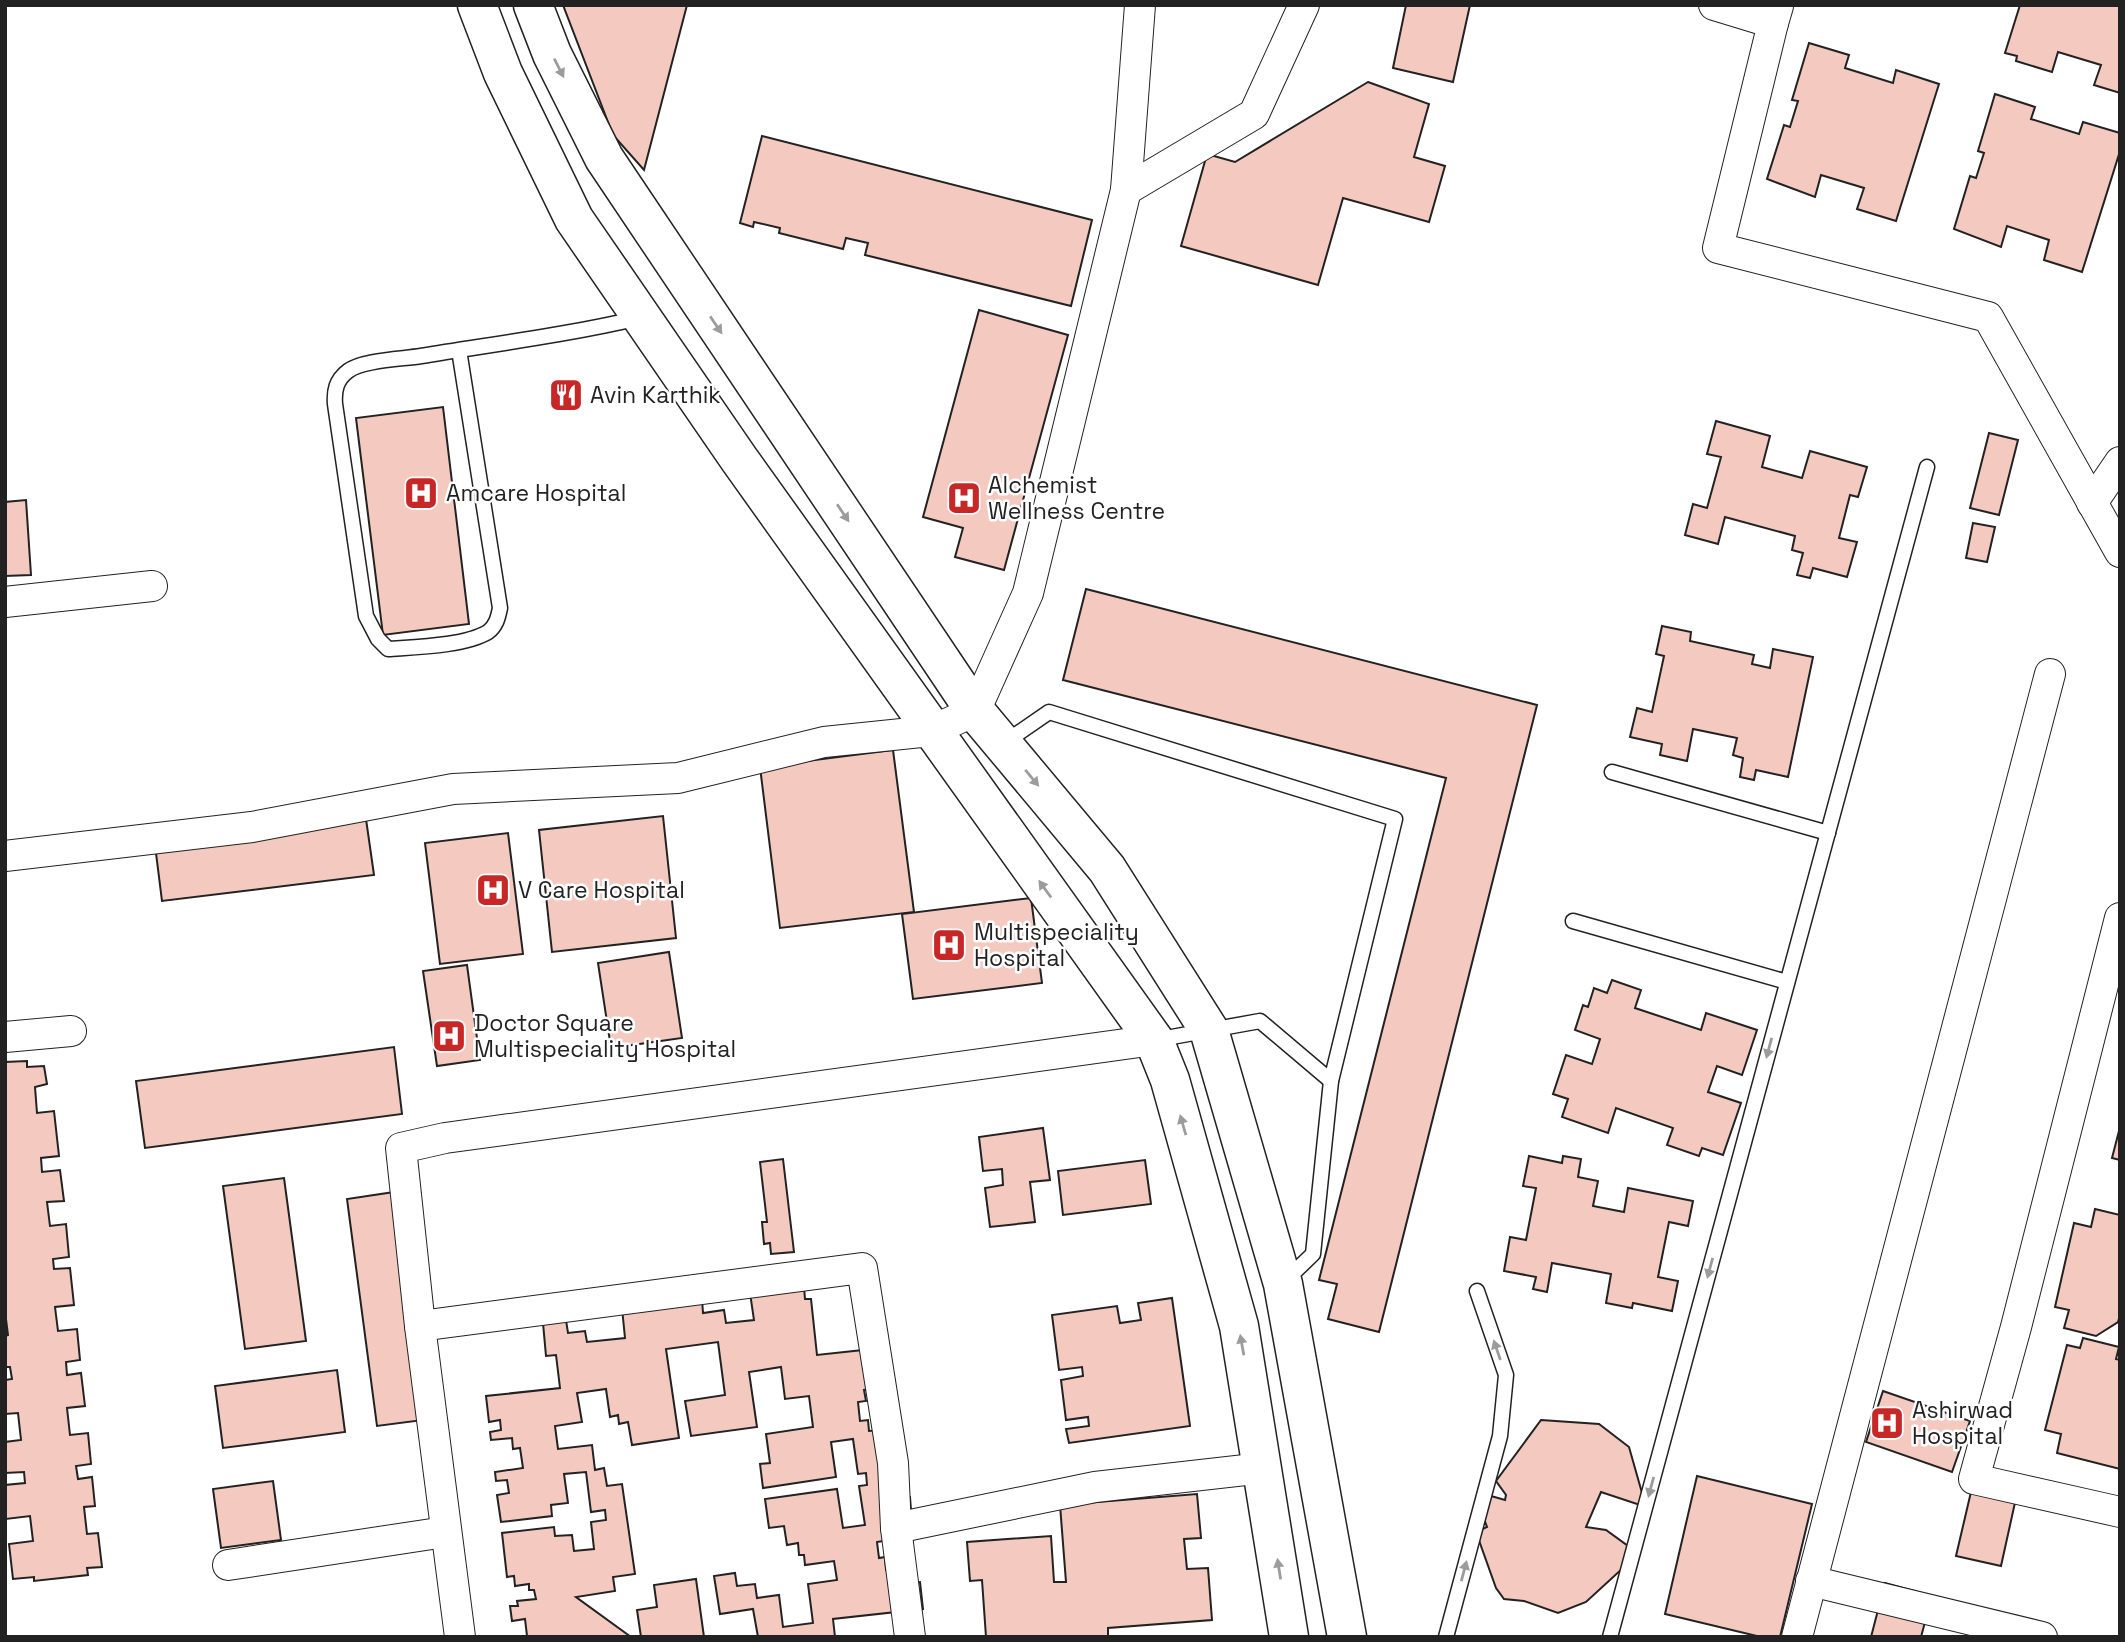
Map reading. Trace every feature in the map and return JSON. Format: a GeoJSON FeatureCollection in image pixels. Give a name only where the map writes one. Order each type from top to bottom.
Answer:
{"type":"FeatureCollection","features":[{"type":"Feature","properties":{"kind":"main road"},"geometry":{"type":"LineString","coordinates":[[477,5],[503,73],[574,219],[645,325],[931,731],[1154,1040],[1170,1080],[1239,1326],[1289,1637]]}},
{"type":"Feature","properties":{"kind":"main road"},"geometry":{"type":"LineString","coordinates":[[533,5],[552,54],[604,159],[975,710],[1107,869],[1209,1030],[1283,1284],[1347,1637]]}},
{"type":"Feature","properties":{"kind":"main road"},"geometry":{"type":"LineString","coordinates":[[645,325],[690,287]]}},
{"type":"Feature","properties":{"kind":"street"},"geometry":{"type":"LineString","coordinates":[[5,856],[252,827],[453,789],[678,778],[824,742],[931,731],[975,710],[1028,593],[1126,190],[1140,5]]}},
{"type":"Feature","properties":{"kind":"street"},"geometry":{"type":"LineString","coordinates":[[1126,190],[1254,114],[1304,5]]}},
{"type":"Feature","properties":{"kind":"street"},"geometry":{"type":"LineString","coordinates":[[1714,5],[1776,14],[1718,248],[1988,317],[2120,552]]}},
{"type":"Feature","properties":{"kind":"street"},"geometry":{"type":"LineString","coordinates":[[2092,503],[2120,462]]}},
{"type":"Feature","properties":{"kind":"street"},"geometry":{"type":"LineString","coordinates":[[5,602],[152,586]]}},
{"type":"Feature","properties":{"kind":"street"},"geometry":{"type":"LineString","coordinates":[[1797,1637],[2049,674]]}},
{"type":"Feature","properties":{"kind":"street"},"geometry":{"type":"LineString","coordinates":[[2120,918],[2016,1327],[1973,1479],[2120,1512]]}},
{"type":"Feature","properties":{"kind":"street"},"geometry":{"type":"LineString","coordinates":[[5,1037],[71,1031]]}},
{"type":"Feature","properties":{"kind":"street"},"geometry":{"type":"LineString","coordinates":[[460,1637],[420,1326],[401,1148],[445,1138],[1154,1040]]}},
{"type":"Feature","properties":{"kind":"street"},"geometry":{"type":"LineString","coordinates":[[420,1326],[862,1268],[893,1463],[896,1528],[910,1637]]}},
{"type":"Feature","properties":{"kind":"street"},"geometry":{"type":"LineString","coordinates":[[896,1528],[1095,1488],[1263,1468]]}},
{"type":"Feature","properties":{"kind":"street"},"geometry":{"type":"LineString","coordinates":[[228,1564],[445,1532]]}},
{"type":"Feature","properties":{"kind":"street"},"geometry":{"type":"LineString","coordinates":[[1811,1581],[2042,1637]]}},
{"type":"Feature","properties":{"kind":"lane"},"geometry":{"type":"LineString","coordinates":[[459,350],[500,608],[496,624],[480,635],[429,646],[388,649],[378,639],[366,616],[334,389],[348,371],[357,366],[592,329],[645,325]]}},
{"type":"Feature","properties":{"kind":"lane"},"geometry":{"type":"LineString","coordinates":[[1610,1637],[1927,467]]}},
{"type":"Feature","properties":{"kind":"lane"},"geometry":{"type":"LineString","coordinates":[[1003,744],[1049,712],[1395,819],[1331,1081],[1313,1254],[1283,1284]]}},
{"type":"Feature","properties":{"kind":"lane"},"geometry":{"type":"LineString","coordinates":[[1612,772],[1828,834]]}},
{"type":"Feature","properties":{"kind":"lane"},"geometry":{"type":"LineString","coordinates":[[1573,921],[1787,982]]}},
{"type":"Feature","properties":{"kind":"lane"},"geometry":{"type":"LineString","coordinates":[[1154,1040],[1260,1021],[1331,1081]]}},
{"type":"Feature","properties":{"kind":"lane"},"geometry":{"type":"LineString","coordinates":[[1446,1637],[1500,1436],[1506,1376],[1477,1292]]}},
{"type":"Feature","properties":{"kind":"building"},"geometry":{"type":"Polygon","coordinates":[[[563,5],[687,5],[644,170],[613,135],[563,5]]]}},
{"type":"Feature","properties":{"kind":"building"},"geometry":{"type":"Polygon","coordinates":[[[1406,5],[1470,5],[1453,82],[1393,68],[1406,5]]]}},
{"type":"Feature","properties":{"kind":"building"},"geometry":{"type":"Polygon","coordinates":[[[2020,5],[2120,5],[2120,93],[2094,85],[2101,65],[2058,52],[2052,72],[2016,61],[2017,56],[2005,53],[2020,5]]]}},
{"type":"Feature","properties":{"kind":"building"},"geometry":{"type":"Polygon","coordinates":[[[1809,43],[1849,55],[1845,68],[1893,83],[1896,70],[1939,84],[1896,221],[1857,209],[1864,188],[1821,175],[1815,197],[1767,179],[1784,125],[1790,127],[1798,101],[1792,100],[1809,43]]]}},
{"type":"Feature","properties":{"kind":"building"},"geometry":{"type":"Polygon","coordinates":[[[1368,82],[1429,104],[1414,157],[1445,166],[1429,222],[1343,198],[1318,285],[1181,246],[1207,154],[1235,162],[1368,82]]]}},
{"type":"Feature","properties":{"kind":"building"},"geometry":{"type":"Polygon","coordinates":[[[1995,94],[2035,107],[2031,119],[2079,134],[2083,122],[2120,133],[2120,151],[2082,272],[2044,260],[2049,240],[2007,226],[2001,247],[1954,229],[1970,176],[1976,178],[1984,153],[1978,151],[1995,94]]]}},
{"type":"Feature","properties":{"kind":"building"},"geometry":{"type":"Polygon","coordinates":[[[762,136],[1092,220],[1071,306],[865,255],[868,243],[846,238],[843,249],[779,233],[780,228],[754,222],[753,227],[740,223],[762,136]]]}},
{"type":"Feature","properties":{"kind":"building"},"geometry":{"type":"Polygon","coordinates":[[[979,310],[1068,335],[1004,570],[955,557],[963,528],[923,517],[979,310]]]}},
{"type":"Feature","properties":{"kind":"building"},"geometry":{"type":"Polygon","coordinates":[[[443,407],[469,624],[383,635],[356,418],[443,407]]]}},
{"type":"Feature","properties":{"kind":"building"},"geometry":{"type":"Polygon","coordinates":[[[1716,421],[1770,436],[1762,467],[1802,478],[1810,451],[1867,467],[1858,497],[1850,495],[1839,538],[1857,542],[1847,577],[1813,568],[1810,578],[1797,575],[1803,553],[1792,550],[1795,536],[1725,517],[1718,544],[1685,535],[1693,504],[1707,508],[1721,457],[1707,454],[1716,421]]]}},
{"type":"Feature","properties":{"kind":"building"},"geometry":{"type":"Polygon","coordinates":[[[1989,433],[2018,440],[1999,515],[1970,508],[1989,433]]]}},
{"type":"Feature","properties":{"kind":"building"},"geometry":{"type":"Polygon","coordinates":[[[26,500],[31,575],[5,576],[5,502],[26,500]]]}},
{"type":"Feature","properties":{"kind":"building"},"geometry":{"type":"Polygon","coordinates":[[[1973,523],[1995,527],[1987,562],[1966,558],[1973,523]]]}},
{"type":"Feature","properties":{"kind":"building"},"geometry":{"type":"Polygon","coordinates":[[[1086,589],[1537,705],[1379,1332],[1328,1319],[1337,1284],[1319,1280],[1446,778],[1063,680],[1086,589]]]}},
{"type":"Feature","properties":{"kind":"building"},"geometry":{"type":"Polygon","coordinates":[[[1662,626],[1691,632],[1690,641],[1754,655],[1752,664],[1770,668],[1773,649],[1813,657],[1788,777],[1756,770],[1754,780],[1740,777],[1743,758],[1733,755],[1737,738],[1693,729],[1687,761],[1660,755],[1662,744],[1630,737],[1637,708],[1652,712],[1664,656],[1656,654],[1662,626]]]}},
{"type":"Feature","properties":{"kind":"building"},"geometry":{"type":"Polygon","coordinates":[[[893,750],[914,912],[780,928],[760,767],[893,750]]]}},
{"type":"Feature","properties":{"kind":"building"},"geometry":{"type":"Polygon","coordinates":[[[663,816],[676,938],[552,952],[539,830],[663,816]]]}},
{"type":"Feature","properties":{"kind":"building"},"geometry":{"type":"Polygon","coordinates":[[[366,819],[374,875],[162,901],[155,845],[366,819]]]}},
{"type":"Feature","properties":{"kind":"building"},"geometry":{"type":"Polygon","coordinates":[[[508,833],[523,954],[440,964],[425,843],[508,833]]]}},
{"type":"Feature","properties":{"kind":"building"},"geometry":{"type":"Polygon","coordinates":[[[1031,898],[1042,983],[913,999],[902,914],[1031,898]]]}},
{"type":"Feature","properties":{"kind":"building"},"geometry":{"type":"Polygon","coordinates":[[[669,952],[682,1038],[611,1048],[598,963],[669,952]]]}},
{"type":"Feature","properties":{"kind":"building"},"geometry":{"type":"Polygon","coordinates":[[[467,965],[480,1060],[437,1066],[423,971],[467,965]]]}},
{"type":"Feature","properties":{"kind":"building"},"geometry":{"type":"Polygon","coordinates":[[[1612,980],[1641,990],[1635,1008],[1701,1030],[1706,1013],[1757,1030],[1742,1075],[1717,1066],[1708,1092],[1741,1103],[1723,1155],[1702,1148],[1699,1156],[1667,1145],[1673,1128],[1616,1108],[1608,1133],[1562,1117],[1568,1099],[1553,1094],[1566,1055],[1592,1064],[1600,1039],[1575,1030],[1583,1005],[1588,1007],[1594,988],[1607,993],[1612,980]]]}},
{"type":"Feature","properties":{"kind":"building"},"geometry":{"type":"Polygon","coordinates":[[[394,1047],[402,1114],[145,1148],[136,1081],[394,1047]]]}},
{"type":"Feature","properties":{"kind":"building"},"geometry":{"type":"Polygon","coordinates":[[[27,1061],[27,1067],[44,1066],[47,1084],[35,1087],[37,1113],[54,1111],[59,1156],[41,1158],[42,1172],[60,1170],[64,1201],[47,1202],[50,1226],[66,1224],[69,1257],[53,1259],[54,1269],[70,1268],[74,1305],[55,1307],[58,1331],[77,1329],[80,1360],[66,1362],[67,1375],[81,1373],[85,1406],[67,1408],[70,1435],[88,1433],[91,1464],[76,1466],[78,1479],[92,1477],[95,1506],[84,1507],[87,1534],[98,1533],[102,1567],[87,1568],[88,1575],[34,1581],[34,1577],[13,1579],[9,1544],[33,1541],[30,1516],[6,1519],[5,1508],[5,1485],[25,1483],[24,1472],[5,1473],[5,1442],[21,1440],[18,1413],[5,1414],[5,1380],[12,1379],[10,1367],[5,1367],[5,1336],[8,1335],[5,1311],[5,1062],[27,1061]]]}},
{"type":"Feature","properties":{"kind":"building"},"geometry":{"type":"Polygon","coordinates":[[[2120,1127],[2120,1160],[2112,1158],[2120,1127]]]}},
{"type":"Feature","properties":{"kind":"building"},"geometry":{"type":"Polygon","coordinates":[[[1043,1128],[1050,1180],[1030,1182],[1035,1222],[990,1227],[985,1188],[1003,1185],[1002,1169],[983,1171],[979,1137],[1043,1128]]]}},
{"type":"Feature","properties":{"kind":"building"},"geometry":{"type":"Polygon","coordinates":[[[1529,1156],[1562,1163],[1563,1156],[1581,1159],[1578,1177],[1598,1181],[1593,1206],[1624,1212],[1628,1188],[1693,1201],[1688,1226],[1669,1222],[1658,1277],[1678,1281],[1672,1311],[1633,1303],[1632,1308],[1606,1303],[1611,1274],[1552,1263],[1547,1292],[1533,1289],[1536,1277],[1504,1271],[1510,1237],[1526,1240],[1536,1188],[1523,1186],[1529,1156]]]}},
{"type":"Feature","properties":{"kind":"building"},"geometry":{"type":"Polygon","coordinates":[[[783,1159],[794,1252],[771,1254],[770,1243],[764,1244],[762,1222],[767,1222],[760,1162],[783,1159]]]}},
{"type":"Feature","properties":{"kind":"building"},"geometry":{"type":"Polygon","coordinates":[[[1145,1160],[1151,1204],[1063,1215],[1058,1171],[1145,1160]]]}},
{"type":"Feature","properties":{"kind":"building"},"geometry":{"type":"Polygon","coordinates":[[[284,1178],[306,1341],[245,1349],[223,1186],[284,1178]]]}},
{"type":"Feature","properties":{"kind":"building"},"geometry":{"type":"Polygon","coordinates":[[[401,1191],[431,1419],[377,1426],[347,1199],[401,1191]]]}},
{"type":"Feature","properties":{"kind":"building"},"geometry":{"type":"Polygon","coordinates":[[[2095,1209],[2120,1215],[2120,1315],[2118,1322],[2096,1336],[2064,1328],[2069,1310],[2055,1307],[2074,1223],[2091,1227],[2095,1209]]]}},
{"type":"Feature","properties":{"kind":"building"},"geometry":{"type":"Polygon","coordinates":[[[804,1287],[805,1299],[811,1299],[817,1355],[882,1348],[874,1389],[864,1390],[866,1401],[858,1402],[860,1421],[868,1420],[869,1431],[880,1430],[900,1498],[910,1497],[911,1510],[883,1541],[877,1542],[879,1558],[885,1557],[886,1570],[899,1569],[901,1584],[920,1582],[923,1609],[833,1619],[835,1637],[758,1637],[753,1609],[720,1614],[714,1576],[735,1573],[737,1586],[755,1584],[757,1598],[779,1595],[783,1627],[813,1623],[808,1584],[837,1580],[834,1561],[805,1565],[804,1555],[799,1555],[798,1543],[787,1545],[784,1526],[769,1528],[765,1499],[837,1489],[843,1528],[865,1525],[859,1486],[867,1485],[866,1473],[858,1474],[853,1439],[831,1442],[836,1477],[763,1488],[760,1464],[770,1463],[766,1434],[813,1427],[809,1396],[785,1399],[781,1367],[749,1372],[757,1427],[691,1436],[685,1401],[725,1395],[718,1342],[666,1349],[679,1438],[632,1445],[628,1422],[619,1424],[618,1415],[610,1417],[606,1389],[577,1393],[582,1422],[555,1426],[558,1449],[592,1445],[595,1470],[604,1468],[607,1486],[622,1484],[635,1574],[613,1577],[615,1591],[576,1597],[631,1637],[519,1637],[527,1636],[525,1619],[512,1621],[510,1606],[518,1606],[517,1601],[536,1599],[534,1590],[529,1590],[529,1584],[515,1586],[514,1576],[507,1577],[502,1533],[554,1527],[555,1536],[572,1535],[574,1551],[594,1549],[591,1522],[606,1520],[605,1510],[591,1512],[586,1472],[564,1474],[568,1503],[551,1505],[552,1516],[501,1522],[497,1495],[509,1493],[507,1480],[496,1481],[495,1472],[523,1468],[520,1448],[513,1449],[512,1438],[491,1440],[490,1432],[501,1430],[500,1420],[489,1422],[486,1396],[560,1388],[556,1355],[546,1356],[543,1323],[566,1320],[568,1333],[585,1331],[587,1342],[625,1338],[622,1308],[702,1299],[703,1313],[724,1310],[726,1323],[754,1320],[750,1293],[804,1287]]]}},
{"type":"Feature","properties":{"kind":"building"},"geometry":{"type":"Polygon","coordinates":[[[1172,1298],[1190,1426],[1069,1443],[1066,1429],[1089,1426],[1088,1417],[1066,1420],[1061,1380],[1083,1376],[1082,1367],[1059,1370],[1052,1315],[1117,1306],[1120,1323],[1141,1320],[1138,1303],[1172,1298]]]}},
{"type":"Feature","properties":{"kind":"building"},"geometry":{"type":"Polygon","coordinates":[[[2083,1338],[2119,1347],[2116,1359],[2120,1360],[2120,1469],[2057,1453],[2061,1434],[2045,1430],[2067,1345],[2080,1348],[2083,1338]]]}},
{"type":"Feature","properties":{"kind":"building"},"geometry":{"type":"Polygon","coordinates":[[[337,1370],[345,1432],[223,1448],[215,1386],[337,1370]]]}},
{"type":"Feature","properties":{"kind":"building"},"geometry":{"type":"Polygon","coordinates":[[[1883,1391],[1970,1421],[1952,1472],[1866,1442],[1883,1391]]]}},
{"type":"Feature","properties":{"kind":"building"},"geometry":{"type":"Polygon","coordinates":[[[1541,1420],[1599,1424],[1629,1447],[1646,1507],[1601,1492],[1586,1527],[1606,1530],[1628,1546],[1623,1568],[1586,1602],[1558,1613],[1524,1601],[1504,1599],[1496,1588],[1476,1532],[1487,1527],[1483,1516],[1491,1496],[1505,1500],[1506,1495],[1496,1481],[1541,1420]]]}},
{"type":"Feature","properties":{"kind":"building"},"geometry":{"type":"Polygon","coordinates":[[[1697,1476],[1812,1504],[1780,1637],[1761,1637],[1665,1614],[1697,1476]]]}},
{"type":"Feature","properties":{"kind":"building"},"geometry":{"type":"Polygon","coordinates":[[[1974,1479],[2018,1489],[2001,1566],[1956,1556],[1974,1479]]]}},
{"type":"Feature","properties":{"kind":"building"},"geometry":{"type":"Polygon","coordinates":[[[273,1481],[281,1540],[221,1548],[213,1489],[273,1481]]]}},
{"type":"Feature","properties":{"kind":"building"},"geometry":{"type":"Polygon","coordinates":[[[1197,1494],[1201,1538],[1184,1539],[1187,1569],[1208,1568],[1212,1620],[1108,1628],[1108,1637],[986,1637],[982,1580],[970,1581],[967,1542],[1051,1536],[1054,1582],[1066,1582],[1060,1505],[1197,1494]]]}},
{"type":"Feature","properties":{"kind":"building"},"geometry":{"type":"Polygon","coordinates":[[[696,1579],[704,1637],[641,1637],[637,1610],[657,1607],[654,1585],[696,1579]]]}},
{"type":"Feature","properties":{"kind":"building"},"geometry":{"type":"Polygon","coordinates":[[[1885,1583],[1932,1596],[1921,1637],[1871,1637],[1885,1583]]]}},
{"type":"Feature","properties":{"kind":"place","name":"Avin Karthik"},"geometry":{"type":"Point","coordinates":[566,395]}},
{"type":"Feature","properties":{"kind":"place","name":"Amcare Hospital"},"geometry":{"type":"Point","coordinates":[421,493]}},
{"type":"Feature","properties":{"kind":"place","name":"Alchemist Wellness Centre"},"geometry":{"type":"Point","coordinates":[964,498]}},
{"type":"Feature","properties":{"kind":"place","name":"V Care Hospital"},"geometry":{"type":"Point","coordinates":[493,890]}},
{"type":"Feature","properties":{"kind":"place","name":"Multispeciality Hospital"},"geometry":{"type":"Point","coordinates":[949,945]}},
{"type":"Feature","properties":{"kind":"place","name":"Doctor Square Multispeciality Hospital"},"geometry":{"type":"Point","coordinates":[449,1036]}},
{"type":"Feature","properties":{"kind":"place","name":"Ashirwad Hospital"},"geometry":{"type":"Point","coordinates":[1887,1423]}}]}
